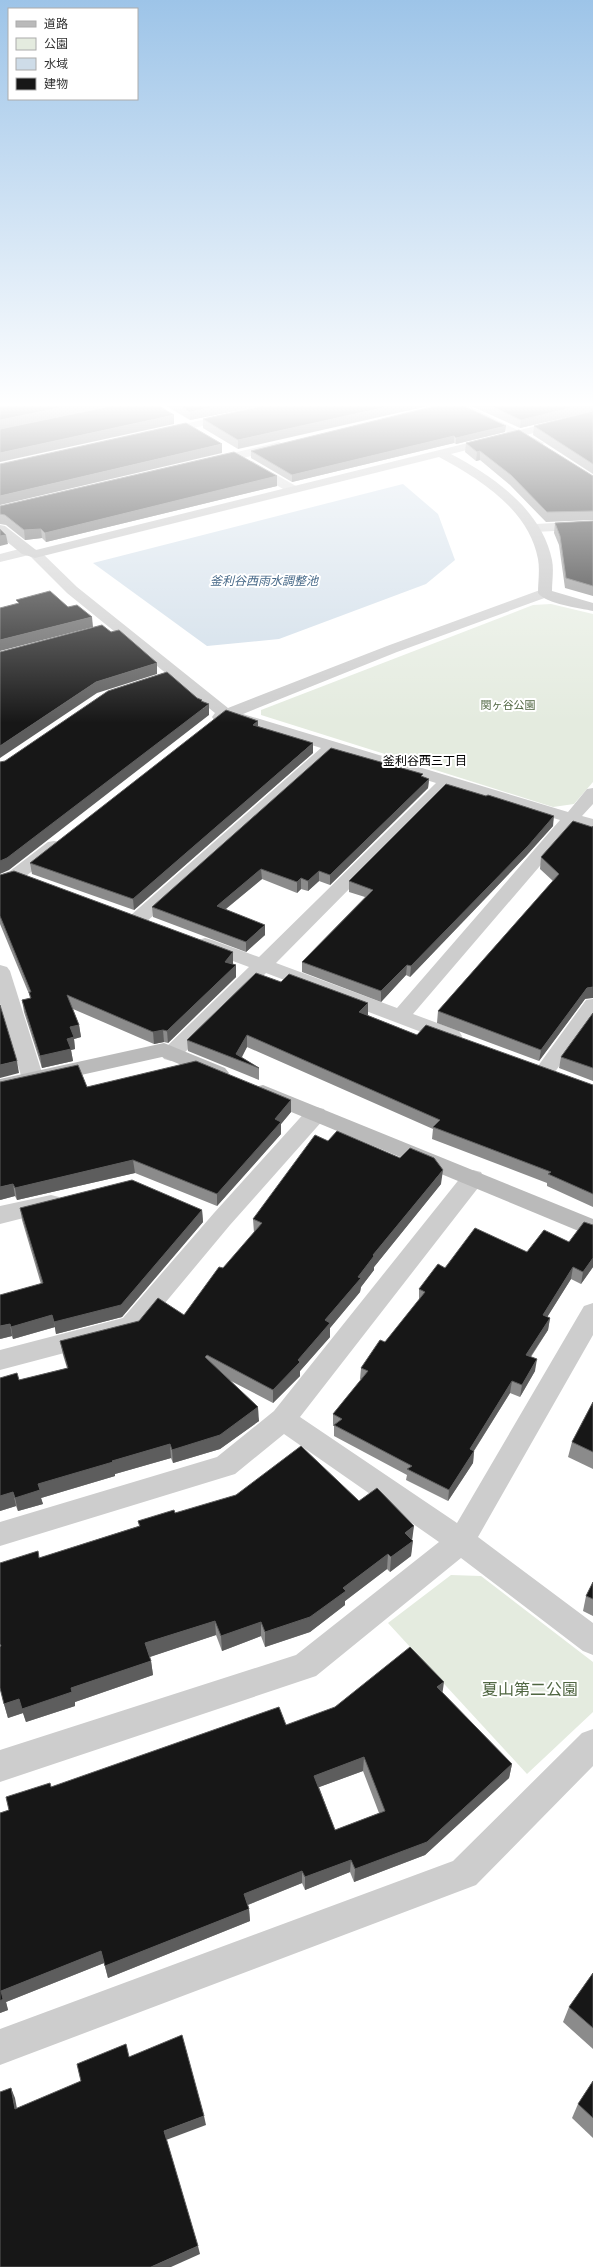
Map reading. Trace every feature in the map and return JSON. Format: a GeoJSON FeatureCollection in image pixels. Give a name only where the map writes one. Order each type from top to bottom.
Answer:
{"type":"FeatureCollection","features":[{"type":"Feature","properties":{"kind":"street"},"geometry":{"type":"LineString","coordinates":[[0,558],[31,553],[199,512]]}},
{"type":"Feature","properties":{"kind":"street"},"geometry":{"type":"LineString","coordinates":[[520,512],[535,528],[545,559],[545,593]]}},
{"type":"Feature","properties":{"kind":"street"},"geometry":{"type":"LineString","coordinates":[[535,528],[593,525]]}},
{"type":"Feature","properties":{"kind":"street"},"geometry":{"type":"LineString","coordinates":[[0,529],[31,553],[65,592],[118,626],[168,676],[224,713],[446,782],[593,825]]}},
{"type":"Feature","properties":{"kind":"street"},"geometry":{"type":"LineString","coordinates":[[205,728],[224,713],[545,593],[555,598],[593,607]]}},
{"type":"Feature","properties":{"kind":"street"},"geometry":{"type":"LineString","coordinates":[[96,632],[118,626]]}},
{"type":"Feature","properties":{"kind":"street"},"geometry":{"type":"LineString","coordinates":[[160,927],[130,916],[331,747]]}},
{"type":"Feature","properties":{"kind":"street"},"geometry":{"type":"LineString","coordinates":[[171,1054],[262,966],[446,782]]}},
{"type":"Feature","properties":{"kind":"street"},"geometry":{"type":"LineString","coordinates":[[400,1017],[593,793]]}},
{"type":"Feature","properties":{"kind":"street"},"geometry":{"type":"LineString","coordinates":[[8,878],[67,836]]}},
{"type":"Feature","properties":{"kind":"street"},"geometry":{"type":"LineString","coordinates":[[8,878],[38,882]]}},
{"type":"Feature","properties":{"kind":"street"},"geometry":{"type":"LineString","coordinates":[[189,938],[472,1044]]}},
{"type":"Feature","properties":{"kind":"street"},"geometry":{"type":"LineString","coordinates":[[0,971],[33,1079]]}},
{"type":"Feature","properties":{"kind":"street"},"geometry":{"type":"LineString","coordinates":[[566,1079],[538,1068],[593,1005]]}},
{"type":"Feature","properties":{"kind":"street"},"geometry":{"type":"LineString","coordinates":[[0,1086],[164,1050],[593,1228]]}},
{"type":"Feature","properties":{"kind":"street"},"geometry":{"type":"LineString","coordinates":[[0,1360],[131,1326],[222,1219],[316,1114]]}},
{"type":"Feature","properties":{"kind":"street"},"geometry":{"type":"LineString","coordinates":[[0,1534],[225,1466],[283,1419],[473,1178]]}},
{"type":"Feature","properties":{"kind":"street"},"geometry":{"type":"LineString","coordinates":[[0,1215],[75,1197]]}},
{"type":"Feature","properties":{"kind":"street"},"geometry":{"type":"LineString","coordinates":[[200,1210],[222,1219]]}},
{"type":"Feature","properties":{"kind":"street"},"geometry":{"type":"LineString","coordinates":[[0,1766],[304,1666],[461,1541],[593,1313]]}},
{"type":"Feature","properties":{"kind":"street"},"geometry":{"type":"LineString","coordinates":[[283,1419],[461,1541],[593,1641]]}},
{"type":"Feature","properties":{"kind":"street"},"geometry":{"type":"LineString","coordinates":[[0,2047],[464,1873],[593,1744]]}},
{"type":"Feature","properties":{"kind":"green space","name":"関ヶ谷公園"},"geometry":{"type":"Polygon","coordinates":[[[551,604],[593,614],[593,782],[574,804],[553,807],[261,715],[261,710],[533,605],[551,604]]]}},
{"type":"Feature","properties":{"kind":"green space","name":"夏山第二公園"},"geometry":{"type":"Polygon","coordinates":[[[451,1575],[481,1576],[593,1662],[593,1712],[527,1774],[388,1623],[451,1575]]]}},
{"type":"Feature","properties":{"kind":"water","name":"釜利谷西雨水調整池"},"geometry":{"type":"Polygon","coordinates":[[[294,512],[435,512],[438,514],[455,560],[426,584],[279,639],[207,646],[93,563],[294,512]]]}},
{"type":"Feature","properties":{"kind":"building"},"geometry":{"type":"Polygon","coordinates":[[[0,512],[131,512],[45,533],[41,529],[24,530],[5,515],[0,514],[0,512]]]}},
{"type":"Feature","properties":{"kind":"building"},"geometry":{"type":"Polygon","coordinates":[[[593,521],[593,586],[566,578],[560,536],[555,523],[593,521]]]}},
{"type":"Feature","properties":{"kind":"building"},"geometry":{"type":"Polygon","coordinates":[[[0,529],[6,535],[0,536],[0,529]]]}},
{"type":"Feature","properties":{"kind":"building"},"geometry":{"type":"Polygon","coordinates":[[[50,591],[68,607],[77,605],[92,617],[0,640],[0,608],[19,603],[16,600],[50,591]]]}},
{"type":"Feature","properties":{"kind":"building"},"geometry":{"type":"Polygon","coordinates":[[[102,625],[111,632],[119,630],[157,663],[96,682],[0,746],[0,652],[102,625]]]}},
{"type":"Feature","properties":{"kind":"building"},"geometry":{"type":"Polygon","coordinates":[[[167,672],[197,698],[209,704],[7,858],[0,861],[0,762],[5,761],[108,691],[167,672]]]}},
{"type":"Feature","properties":{"kind":"building"},"geometry":{"type":"Polygon","coordinates":[[[226,710],[258,721],[253,725],[313,743],[133,899],[30,863],[226,710]]]}},
{"type":"Feature","properties":{"kind":"building"},"geometry":{"type":"Polygon","coordinates":[[[331,748],[423,774],[421,776],[429,779],[330,875],[319,871],[308,881],[301,878],[297,882],[261,869],[217,906],[265,925],[246,942],[152,907],[331,748]]]}},
{"type":"Feature","properties":{"kind":"building"},"geometry":{"type":"Polygon","coordinates":[[[446,784],[486,796],[488,795],[554,816],[528,846],[411,966],[407,965],[381,991],[302,962],[373,890],[349,881],[446,784]]]}},
{"type":"Feature","properties":{"kind":"building"},"geometry":{"type":"Polygon","coordinates":[[[573,821],[592,827],[593,826],[593,987],[587,988],[541,1050],[438,1011],[559,874],[541,857],[573,821]]]}},
{"type":"Feature","properties":{"kind":"building"},"geometry":{"type":"Polygon","coordinates":[[[14,871],[233,952],[225,962],[236,965],[167,1031],[163,1030],[153,1032],[67,995],[79,1025],[70,1027],[74,1037],[67,1039],[71,1049],[40,1056],[22,1000],[31,998],[29,992],[31,992],[0,916],[0,875],[14,871]]]}},
{"type":"Feature","properties":{"kind":"building"},"geometry":{"type":"Polygon","coordinates":[[[256,973],[281,982],[289,974],[368,1003],[359,1012],[417,1035],[426,1025],[593,1085],[593,1194],[548,1174],[551,1172],[433,1127],[440,1120],[247,1035],[236,1054],[259,1068],[187,1040],[256,973]]]}},
{"type":"Feature","properties":{"kind":"building"},"geometry":{"type":"Polygon","coordinates":[[[0,1005],[17,1061],[0,1065],[0,1005]]]}},
{"type":"Feature","properties":{"kind":"building"},"geometry":{"type":"Polygon","coordinates":[[[593,1013],[593,1068],[561,1057],[593,1013]]]}},
{"type":"Feature","properties":{"kind":"building"},"geometry":{"type":"Polygon","coordinates":[[[196,1061],[291,1100],[275,1119],[281,1122],[217,1194],[133,1160],[15,1188],[13,1184],[0,1187],[0,1082],[78,1065],[87,1087],[196,1061]]]}},
{"type":"Feature","properties":{"kind":"building"},"geometry":{"type":"Polygon","coordinates":[[[337,1131],[400,1158],[410,1148],[434,1158],[443,1170],[373,1255],[374,1256],[358,1277],[361,1278],[325,1320],[330,1323],[298,1360],[300,1362],[273,1390],[207,1355],[205,1357],[258,1407],[220,1435],[172,1450],[170,1444],[112,1461],[113,1462],[38,1484],[40,1490],[15,1498],[13,1492],[0,1496],[0,1378],[17,1373],[19,1380],[68,1368],[60,1341],[139,1321],[158,1298],[184,1315],[219,1267],[223,1268],[262,1223],[253,1219],[315,1135],[328,1141],[337,1131]]]}},
{"type":"Feature","properties":{"kind":"building"},"geometry":{"type":"Polygon","coordinates":[[[132,1180],[202,1210],[121,1305],[54,1322],[52,1315],[11,1327],[10,1324],[0,1326],[0,1295],[43,1283],[20,1208],[132,1180]]]}},
{"type":"Feature","properties":{"kind":"building"},"geometry":{"type":"Polygon","coordinates":[[[584,1222],[593,1225],[593,1258],[583,1272],[573,1267],[543,1315],[550,1318],[526,1355],[537,1359],[522,1385],[512,1381],[470,1449],[474,1451],[449,1490],[407,1469],[412,1466],[334,1425],[342,1419],[333,1414],[368,1371],[361,1368],[380,1340],[385,1342],[425,1292],[419,1289],[438,1264],[445,1268],[475,1228],[527,1252],[544,1230],[569,1242],[584,1222]]]}},
{"type":"Feature","properties":{"kind":"building"},"geometry":{"type":"Polygon","coordinates":[[[593,1402],[593,1452],[572,1442],[593,1402]]]}},
{"type":"Feature","properties":{"kind":"building"},"geometry":{"type":"Polygon","coordinates":[[[301,1446],[359,1501],[377,1488],[414,1526],[405,1533],[413,1541],[391,1557],[388,1554],[343,1588],[346,1591],[310,1617],[265,1632],[261,1622],[221,1636],[215,1621],[145,1643],[151,1661],[71,1688],[72,1692],[22,1709],[19,1699],[4,1704],[0,1688],[0,1563],[38,1551],[39,1558],[140,1526],[138,1521],[174,1510],[175,1513],[236,1495],[301,1446]]]}},
{"type":"Feature","properties":{"kind":"building"},"geometry":{"type":"Polygon","coordinates":[[[593,1582],[593,1599],[586,1596],[593,1582]]]}},
{"type":"Feature","properties":{"kind":"building"},"geometry":{"type":"Polygon","coordinates":[[[410,1647],[444,1682],[437,1687],[512,1764],[427,1842],[355,1869],[351,1860],[305,1877],[302,1871],[244,1894],[249,1909],[105,1966],[101,1951],[1,1991],[3,1999],[0,2001],[0,1813],[9,1810],[6,1797],[50,1783],[51,1787],[279,1707],[286,1725],[335,1707],[410,1647]],[[364,1757],[314,1776],[335,1830],[385,1811],[364,1757]]]}},
{"type":"Feature","properties":{"kind":"building"},"geometry":{"type":"Polygon","coordinates":[[[593,1973],[593,2028],[569,2007],[593,1973]]]}},
{"type":"Feature","properties":{"kind":"building"},"geometry":{"type":"Polygon","coordinates":[[[182,2035],[204,2116],[164,2131],[198,2246],[151,2267],[0,2267],[0,2092],[11,2088],[15,2109],[81,2081],[77,2064],[126,2044],[129,2057],[182,2035]]]}},
{"type":"Feature","properties":{"kind":"building"},"geometry":{"type":"Polygon","coordinates":[[[593,2081],[593,2118],[578,2104],[593,2081]]]}},
{"type":"Feature","properties":{"kind":"district","name":"釜利谷西三丁目"},"geometry":{"type":"Point","coordinates":[425,761]}}]}
